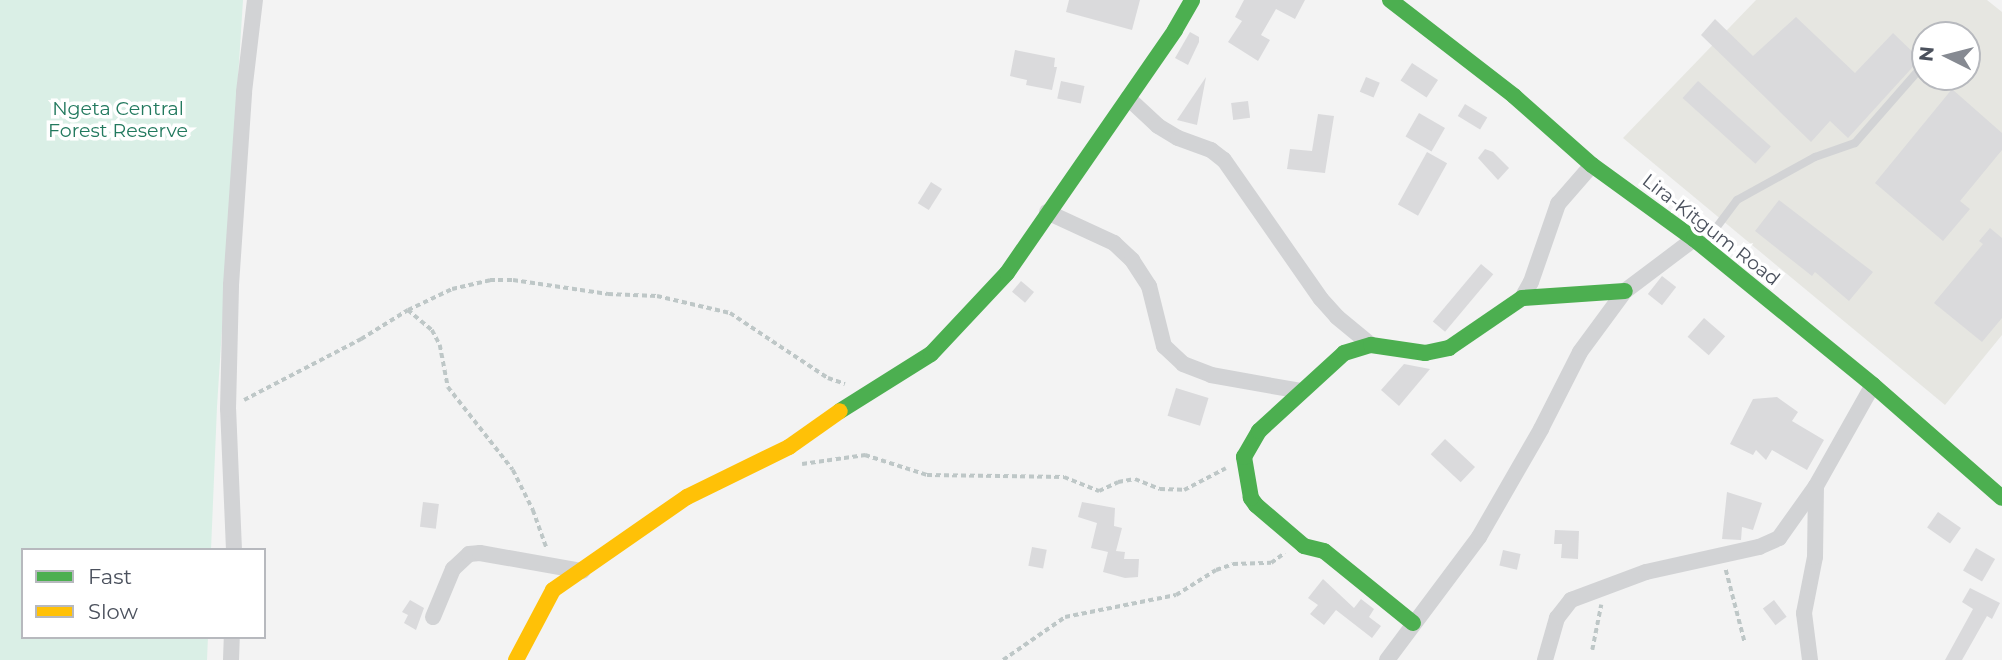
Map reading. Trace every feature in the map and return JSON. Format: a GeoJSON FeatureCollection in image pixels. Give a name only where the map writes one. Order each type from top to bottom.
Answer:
{"type":"FeatureCollection","features":[{"type":"Feature","properties":{"kind":"street"},"geometry":{"type":"LineString","coordinates":[[234,548],[228,409],[235,203],[255,0]]}},
{"type":"Feature","properties":{"kind":"street"},"geometry":{"type":"LineString","coordinates":[[516,660],[553,590],[687,497],[789,447],[848,405],[931,354],[1007,273],[1175,30],[1192,0]]}},
{"type":"Feature","properties":{"kind":"street","name":"Lira-Kitgum Road"},"geometry":{"type":"LineString","coordinates":[[1390,0],[1514,96],[1592,165],[1698,243],[1873,385],[2002,498]]}},
{"type":"Feature","properties":{"kind":"street"},"geometry":{"type":"LineString","coordinates":[[1128,98],[1158,126],[1178,138],[1211,150],[1224,160],[1321,299],[1337,317],[1371,345]]}},
{"type":"Feature","properties":{"kind":"street"},"geometry":{"type":"LineString","coordinates":[[1413,623],[1324,551],[1296,540],[1256,505],[1248,485],[1244,457],[1259,431],[1344,353],[1371,345],[1425,353],[1449,348],[1522,298],[1531,282],[1558,204],[1592,165]]}},
{"type":"Feature","properties":{"kind":"street"},"geometry":{"type":"LineString","coordinates":[[1047,212],[1114,243],[1132,260],[1149,286],[1164,346],[1183,364],[1211,375],[1301,391]]}},
{"type":"Feature","properties":{"kind":"street"},"geometry":{"type":"LineString","coordinates":[[1388,660],[1479,537],[1541,429],[1580,352],[1625,291],[1698,243]]}},
{"type":"Feature","properties":{"kind":"street"},"geometry":{"type":"LineString","coordinates":[[1522,298],[1625,291]]}},
{"type":"Feature","properties":{"kind":"street"},"geometry":{"type":"LineString","coordinates":[[1545,660],[1552,630],[1570,600],[1665,567],[1759,547],[1779,538],[1816,486],[1873,385]]}},
{"type":"Feature","properties":{"kind":"street"},"geometry":{"type":"LineString","coordinates":[[1810,660],[1804,613],[1815,557],[1816,486]]}},
{"type":"Feature","properties":{"kind":"street"},"geometry":{"type":"LineString","coordinates":[[433,617],[453,569],[469,554],[582,571]]}},
{"type":"Feature","properties":{"kind":"street"},"geometry":{"type":"LineString","coordinates":[[231,660],[232,639]]}},
{"type":"Feature","properties":{"kind":"lane"},"geometry":{"type":"LineString","coordinates":[[1698,243],[1737,200],[1815,157],[1855,143],[1911,79]]}},
{"type":"Feature","properties":{"kind":"path"},"geometry":{"type":"LineString","coordinates":[[228,409],[360,339],[408,310],[452,289],[490,280],[513,280],[608,294],[657,296],[730,313],[828,379],[870,393]]}},
{"type":"Feature","properties":{"kind":"path"},"geometry":{"type":"LineString","coordinates":[[408,310],[432,330],[440,345],[447,387],[455,400],[513,470],[533,510],[553,565]]}},
{"type":"Feature","properties":{"kind":"path"},"geometry":{"type":"LineString","coordinates":[[799,464],[865,455],[927,475],[1063,477],[1099,491],[1118,482],[1135,479],[1160,489],[1184,490],[1244,457]]}},
{"type":"Feature","properties":{"kind":"path"},"geometry":{"type":"LineString","coordinates":[[1003,660],[1065,617],[1176,595],[1216,570],[1233,564],[1271,563],[1280,559],[1296,540]]}},
{"type":"Feature","properties":{"kind":"path"},"geometry":{"type":"LineString","coordinates":[[1720,555],[1745,643]]}},
{"type":"Feature","properties":{"kind":"path"},"geometry":{"type":"LineString","coordinates":[[1592,650],[1601,611],[1600,589]]}},
{"type":"Feature","properties":{"kind":"shaded area"},"geometry":{"type":"Polygon","coordinates":[[[1756,0],[1987,0],[2002,12],[2002,335],[1945,405],[1623,138],[1756,0]]]}},
{"type":"Feature","properties":{"kind":"green space","name":"Ngeta Central Forest Reserve"},"geometry":{"type":"Polygon","coordinates":[[[0,0],[243,0],[217,407],[211,548],[21,548],[21,639],[208,639],[207,660],[0,660],[0,0]]]}},
{"type":"Feature","properties":{"kind":"building"},"geometry":{"type":"Polygon","coordinates":[[[1069,0],[1140,0],[1132,30],[1066,12],[1069,0]]]}},
{"type":"Feature","properties":{"kind":"building"},"geometry":{"type":"Polygon","coordinates":[[[1244,0],[1305,0],[1295,19],[1276,9],[1261,35],[1270,40],[1258,61],[1228,42],[1242,21],[1235,17],[1244,0]]]}},
{"type":"Feature","properties":{"kind":"building"},"geometry":{"type":"Polygon","coordinates":[[[1796,17],[1855,73],[1893,33],[1911,50],[1911,69],[1848,138],[1830,121],[1811,142],[1701,35],[1715,19],[1753,56],[1796,17]]]}},
{"type":"Feature","properties":{"kind":"building"},"geometry":{"type":"Polygon","coordinates":[[[1190,32],[1199,37],[1199,42],[1188,65],[1175,58],[1190,32]]]}},
{"type":"Feature","properties":{"kind":"building"},"geometry":{"type":"Polygon","coordinates":[[[1015,50],[1055,58],[1054,67],[1057,67],[1052,90],[1026,85],[1027,80],[1010,76],[1015,50]]]}},
{"type":"Feature","properties":{"kind":"building"},"geometry":{"type":"Polygon","coordinates":[[[1412,63],[1438,80],[1427,97],[1401,81],[1412,63]]]}},
{"type":"Feature","properties":{"kind":"building"},"geometry":{"type":"Polygon","coordinates":[[[1206,77],[1197,125],[1177,120],[1206,77]]]}},
{"type":"Feature","properties":{"kind":"building"},"geometry":{"type":"Polygon","coordinates":[[[1366,77],[1380,83],[1374,98],[1360,92],[1366,77]]]}},
{"type":"Feature","properties":{"kind":"building"},"geometry":{"type":"Polygon","coordinates":[[[1061,81],[1084,86],[1081,104],[1057,99],[1061,81]]]}},
{"type":"Feature","properties":{"kind":"building"},"geometry":{"type":"Polygon","coordinates":[[[1698,81],[1771,147],[1755,164],[1683,98],[1698,81]]]}},
{"type":"Feature","properties":{"kind":"building"},"geometry":{"type":"Polygon","coordinates":[[[1950,91],[1954,91],[2002,133],[2002,150],[1960,201],[1970,209],[1943,241],[1875,183],[1950,91]]]}},
{"type":"Feature","properties":{"kind":"building"},"geometry":{"type":"Polygon","coordinates":[[[1248,101],[1250,118],[1233,120],[1231,103],[1248,101]]]}},
{"type":"Feature","properties":{"kind":"building"},"geometry":{"type":"Polygon","coordinates":[[[1465,104],[1487,117],[1480,129],[1458,116],[1465,104]]]}},
{"type":"Feature","properties":{"kind":"building"},"geometry":{"type":"Polygon","coordinates":[[[1419,113],[1445,128],[1431,151],[1406,136],[1419,113]]]}},
{"type":"Feature","properties":{"kind":"building"},"geometry":{"type":"Polygon","coordinates":[[[1318,114],[1334,116],[1325,173],[1287,169],[1290,149],[1312,151],[1318,114]]]}},
{"type":"Feature","properties":{"kind":"building"},"geometry":{"type":"Polygon","coordinates":[[[1485,149],[1493,152],[1509,168],[1498,180],[1478,158],[1485,149]]]}},
{"type":"Feature","properties":{"kind":"building"},"geometry":{"type":"Polygon","coordinates":[[[1427,152],[1447,163],[1418,216],[1398,204],[1427,152]]]}},
{"type":"Feature","properties":{"kind":"building"},"geometry":{"type":"Polygon","coordinates":[[[931,182],[942,189],[929,210],[918,203],[931,182]]]}},
{"type":"Feature","properties":{"kind":"building"},"geometry":{"type":"Polygon","coordinates":[[[1779,200],[1873,272],[1849,301],[1815,272],[1812,276],[1755,231],[1779,200]]]}},
{"type":"Feature","properties":{"kind":"building"},"geometry":{"type":"Polygon","coordinates":[[[1990,228],[2002,238],[2002,318],[1982,342],[1934,303],[1983,244],[1979,241],[1990,228]]]}},
{"type":"Feature","properties":{"kind":"building"},"geometry":{"type":"Polygon","coordinates":[[[1481,264],[1493,274],[1445,332],[1433,321],[1481,264]]]}},
{"type":"Feature","properties":{"kind":"building"},"geometry":{"type":"Polygon","coordinates":[[[1662,276],[1676,287],[1662,305],[1648,294],[1662,276]]]}},
{"type":"Feature","properties":{"kind":"building"},"geometry":{"type":"Polygon","coordinates":[[[1021,281],[1034,292],[1025,303],[1012,292],[1021,281]]]}},
{"type":"Feature","properties":{"kind":"building"},"geometry":{"type":"Polygon","coordinates":[[[1704,318],[1725,336],[1709,355],[1688,337],[1704,318]]]}},
{"type":"Feature","properties":{"kind":"building"},"geometry":{"type":"Polygon","coordinates":[[[1404,364],[1430,369],[1399,406],[1381,390],[1404,364]]]}},
{"type":"Feature","properties":{"kind":"building"},"geometry":{"type":"Polygon","coordinates":[[[1176,388],[1209,398],[1200,426],[1168,416],[1176,388]]]}},
{"type":"Feature","properties":{"kind":"building"},"geometry":{"type":"Polygon","coordinates":[[[1777,397],[1798,412],[1792,421],[1824,440],[1807,470],[1772,450],[1766,460],[1756,450],[1753,455],[1730,444],[1753,399],[1777,397]]]}},
{"type":"Feature","properties":{"kind":"building"},"geometry":{"type":"Polygon","coordinates":[[[1445,439],[1475,467],[1461,482],[1431,454],[1445,439]]]}},
{"type":"Feature","properties":{"kind":"building"},"geometry":{"type":"Polygon","coordinates":[[[1727,492],[1762,503],[1753,530],[1742,527],[1741,540],[1722,539],[1727,492]]]}},
{"type":"Feature","properties":{"kind":"building"},"geometry":{"type":"Polygon","coordinates":[[[423,502],[439,504],[436,529],[420,527],[423,502]]]}},
{"type":"Feature","properties":{"kind":"building"},"geometry":{"type":"Polygon","coordinates":[[[1082,502],[1115,508],[1114,526],[1122,528],[1116,551],[1125,552],[1124,559],[1139,559],[1138,577],[1125,578],[1103,572],[1108,552],[1091,548],[1097,523],[1078,517],[1082,502]]]}},
{"type":"Feature","properties":{"kind":"building"},"geometry":{"type":"Polygon","coordinates":[[[1938,512],[1961,528],[1950,544],[1927,528],[1938,512]]]}},
{"type":"Feature","properties":{"kind":"building"},"geometry":{"type":"Polygon","coordinates":[[[1555,530],[1579,531],[1578,559],[1561,558],[1562,544],[1554,544],[1555,530]]]}},
{"type":"Feature","properties":{"kind":"building"},"geometry":{"type":"Polygon","coordinates":[[[1032,547],[1047,550],[1043,569],[1028,566],[1032,547]]]}},
{"type":"Feature","properties":{"kind":"building"},"geometry":{"type":"Polygon","coordinates":[[[1976,548],[1995,559],[1982,582],[1963,571],[1976,548]]]}},
{"type":"Feature","properties":{"kind":"building"},"geometry":{"type":"Polygon","coordinates":[[[1503,550],[1521,554],[1517,570],[1499,566],[1503,550]]]}},
{"type":"Feature","properties":{"kind":"building"},"geometry":{"type":"Polygon","coordinates":[[[1323,579],[1354,608],[1361,599],[1374,609],[1369,617],[1381,626],[1372,638],[1336,610],[1324,625],[1310,614],[1318,605],[1308,598],[1323,579]]]}},
{"type":"Feature","properties":{"kind":"building"},"geometry":{"type":"Polygon","coordinates":[[[1970,588],[2000,603],[1992,619],[1987,616],[1962,660],[1945,660],[1973,609],[1962,602],[1970,588]]]}},
{"type":"Feature","properties":{"kind":"building"},"geometry":{"type":"Polygon","coordinates":[[[410,600],[424,608],[416,630],[404,623],[408,615],[402,612],[410,600]]]}},
{"type":"Feature","properties":{"kind":"building"},"geometry":{"type":"Polygon","coordinates":[[[1774,600],[1787,617],[1775,625],[1763,608],[1774,600]]]}},
{"type":"Feature","properties":{"kind":"traffic: fast"},"geometry":{"type":"LineString","coordinates":[[840,411],[931,354],[1007,273],[1175,30],[1192,0]]}},
{"type":"Feature","properties":{"kind":"traffic: fast"},"geometry":{"type":"LineString","coordinates":[[1390,0],[1514,96],[1592,165],[1694,239],[1873,385],[2002,498]]}},
{"type":"Feature","properties":{"kind":"traffic: fast"},"geometry":{"type":"LineString","coordinates":[[1413,623],[1324,551],[1304,546],[1256,505],[1251,498],[1244,457],[1259,431],[1344,353],[1371,345],[1425,353],[1449,348],[1522,298],[1625,291]]}},
{"type":"Feature","properties":{"kind":"traffic: slow"},"geometry":{"type":"LineString","coordinates":[[516,660],[553,590],[687,497],[789,447],[840,411]]}}]}
